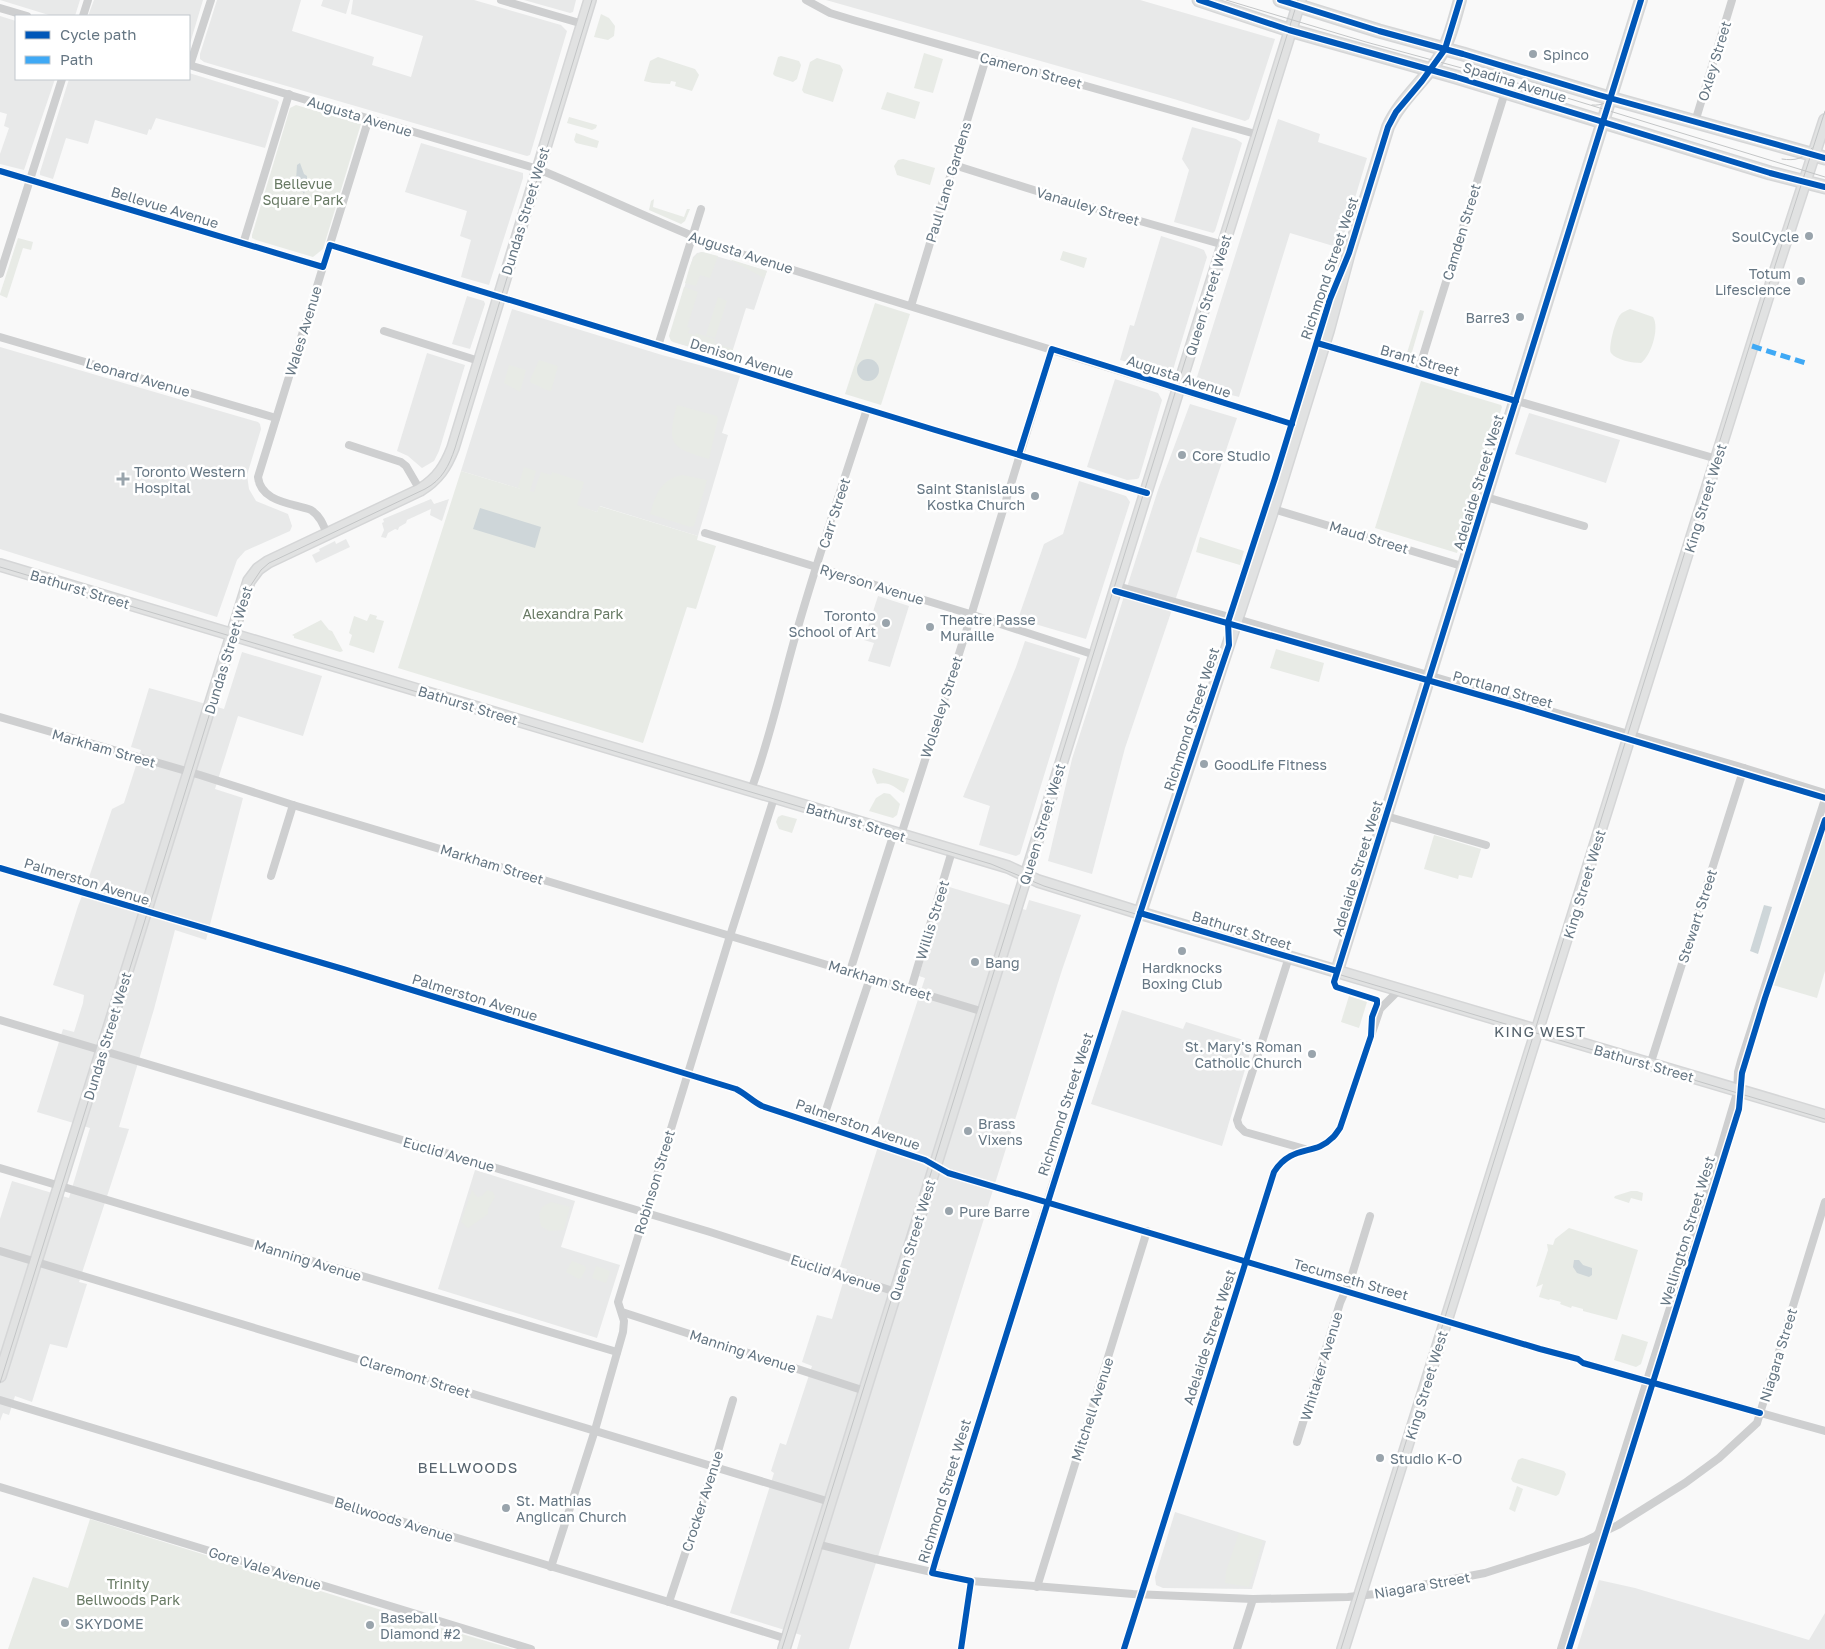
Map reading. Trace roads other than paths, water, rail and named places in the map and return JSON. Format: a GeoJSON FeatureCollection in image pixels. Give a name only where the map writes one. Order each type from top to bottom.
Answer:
{"type":"FeatureCollection","features":[{"type":"Feature","properties":{"kind":"main road","name":"Dundas Street West"},"geometry":{"type":"LineString","coordinates":[[0,1376],[247,586],[258,569],[268,562],[420,490],[437,477],[447,462],[480,361],[590,0]]}},
{"type":"Feature","properties":{"kind":"main road","name":"Spadina Avenue"},"geometry":{"type":"LineString","coordinates":[[1199,0],[1291,31],[1505,92],[1744,165],[1825,187]]}},
{"type":"Feature","properties":{"kind":"main road","name":"Spadina Avenue"},"geometry":{"type":"LineString","coordinates":[[1280,0],[1299,3],[1379,31],[1820,156]]}},
{"type":"Feature","properties":{"kind":"main road","name":"Richmond Street West"},"geometry":{"type":"LineString","coordinates":[[1140,913],[1273,509],[1324,345],[1349,253],[1388,127],[1396,112],[1445,49],[1460,0]]}},
{"type":"Feature","properties":{"kind":"main road","name":"Adelaide Street West"},"geometry":{"type":"LineString","coordinates":[[1337,971],[1642,0]]}},
{"type":"Feature","properties":{"kind":"main road","name":"Queen Street West"},"geometry":{"type":"LineString","coordinates":[[786,1644],[1299,3]]}},
{"type":"Feature","properties":{"kind":"main road","name":"King Street West"},"geometry":{"type":"LineString","coordinates":[[1344,1649],[1804,182],[1820,156],[1825,120]]}},
{"type":"Feature","properties":{"kind":"main road","name":"Bathurst Street"},"geometry":{"type":"LineString","coordinates":[[0,565],[1008,867],[1038,881],[1140,913],[1825,1116]]}},
{"type":"Feature","properties":{"kind":"street"},"geometry":{"type":"LineString","coordinates":[[83,15],[88,0]]}},
{"type":"Feature","properties":{"kind":"street"},"geometry":{"type":"LineString","coordinates":[[190,65],[210,0]]}},
{"type":"Feature","properties":{"kind":"street"},"geometry":{"type":"LineString","coordinates":[[501,0],[583,24]]}},
{"type":"Feature","properties":{"kind":"street","name":"Cameron Street"},"geometry":{"type":"LineString","coordinates":[[806,0],[830,13],[1259,135]]}},
{"type":"Feature","properties":{"kind":"street","name":"Oxley Street"},"geometry":{"type":"LineString","coordinates":[[1695,122],[1732,0]]}},
{"type":"Feature","properties":{"kind":"street"},"geometry":{"type":"LineString","coordinates":[[0,8],[24,15]]}},
{"type":"Feature","properties":{"kind":"street","name":"Paul Lane Gardens"},"geometry":{"type":"LineString","coordinates":[[910,306],[986,58]]}},
{"type":"Feature","properties":{"kind":"street","name":"Augusta Avenue"},"geometry":{"type":"LineString","coordinates":[[190,65],[538,169],[692,237],[726,249],[1298,426]]}},
{"type":"Feature","properties":{"kind":"street"},"geometry":{"type":"LineString","coordinates":[[0,274],[62,80]]}},
{"type":"Feature","properties":{"kind":"street","name":"Camden Street"},"geometry":{"type":"LineString","coordinates":[[1418,372],[1505,92]]}},
{"type":"Feature","properties":{"kind":"street"},"geometry":{"type":"LineString","coordinates":[[243,244],[289,94]]}},
{"type":"Feature","properties":{"kind":"street","name":"Wales Avenue"},"geometry":{"type":"LineString","coordinates":[[327,534],[320,517],[316,513],[270,497],[260,487],[258,477],[370,118]]}},
{"type":"Feature","properties":{"kind":"street","name":"Vanauley Street"},"geometry":{"type":"LineString","coordinates":[[954,165],[1056,197],[1224,245]]}},
{"type":"Feature","properties":{"kind":"street","name":"Bellevue Avenue"},"geometry":{"type":"LineString","coordinates":[[0,171],[323,267]]}},
{"type":"Feature","properties":{"kind":"street"},"geometry":{"type":"LineString","coordinates":[[658,346],[701,209]]}},
{"type":"Feature","properties":{"kind":"street","name":"Denison Avenue"},"geometry":{"type":"LineString","coordinates":[[330,246],[1147,493]]}},
{"type":"Feature","properties":{"kind":"street"},"geometry":{"type":"LineString","coordinates":[[384,331],[480,361]]}},
{"type":"Feature","properties":{"kind":"street","name":"Leonard Avenue"},"geometry":{"type":"LineString","coordinates":[[0,337],[276,418]]}},
{"type":"Feature","properties":{"kind":"street","name":"Brant Street"},"geometry":{"type":"LineString","coordinates":[[1324,345],[1716,459]]}},
{"type":"Feature","properties":{"kind":"street","name":"Wolseley Street"},"geometry":{"type":"LineString","coordinates":[[850,971],[970,614],[1052,349]]}},
{"type":"Feature","properties":{"kind":"street","name":"Carr Street"},"geometry":{"type":"LineString","coordinates":[[751,790],[782,690],[816,567],[867,409]]}},
{"type":"Feature","properties":{"kind":"street"},"geometry":{"type":"LineString","coordinates":[[349,445],[402,462],[420,490]]}},
{"type":"Feature","properties":{"kind":"street"},"geometry":{"type":"LineString","coordinates":[[1486,498],[1584,526]]}},
{"type":"Feature","properties":{"kind":"street","name":"Maud Street"},"geometry":{"type":"LineString","coordinates":[[1273,509],[1464,567]]}},
{"type":"Feature","properties":{"kind":"street","name":"Ryerson Avenue"},"geometry":{"type":"LineString","coordinates":[[705,533],[970,614],[1095,655]]}},
{"type":"Feature","properties":{"kind":"street","name":"Portland Street"},"geometry":{"type":"LineString","coordinates":[[1117,586],[1175,604],[1238,619],[1631,734],[1744,768],[1825,796]]}},
{"type":"Feature","properties":{"kind":"street","name":"Markham Street"},"geometry":{"type":"LineString","coordinates":[[0,717],[189,772],[293,805],[984,1012]]}},
{"type":"Feature","properties":{"kind":"street","name":"Stewart Street"},"geometry":{"type":"LineString","coordinates":[[1650,1064],[1744,768]]}},
{"type":"Feature","properties":{"kind":"street","name":"Wellington Street West"},"geometry":{"type":"LineString","coordinates":[[1562,1649],[1721,1147],[1737,1090],[1738,1072],[1825,796]]}},
{"type":"Feature","properties":{"kind":"street","name":"Robinson Street"},"geometry":{"type":"LineString","coordinates":[[551,1567],[623,1332],[624,1320],[618,1302],[774,798]]}},
{"type":"Feature","properties":{"kind":"street"},"geometry":{"type":"LineString","coordinates":[[271,876],[293,805]]}},
{"type":"Feature","properties":{"kind":"street"},"geometry":{"type":"LineString","coordinates":[[1386,816],[1486,845]]}},
{"type":"Feature","properties":{"kind":"street","name":"Willis Street"},"geometry":{"type":"LineString","coordinates":[[911,989],[952,851]]}},
{"type":"Feature","properties":{"kind":"street","name":"Palmerston Avenue"},"geometry":{"type":"LineString","coordinates":[[0,868],[688,1074],[743,1093],[751,1101],[762,1106],[821,1124],[925,1160],[936,1166]]}},
{"type":"Feature","properties":{"kind":"street","name":"Richmond Street West"},"geometry":{"type":"LineString","coordinates":[[932,1573],[1047,1202],[1140,913]]}},
{"type":"Feature","properties":{"kind":"street"},"geometry":{"type":"LineString","coordinates":[[1289,957],[1237,1120],[1239,1126],[1245,1132],[1307,1150]]}},
{"type":"Feature","properties":{"kind":"street"},"geometry":{"type":"LineString","coordinates":[[821,1124],[870,978]]}},
{"type":"Feature","properties":{"kind":"street","name":"Adelaide Street West"},"geometry":{"type":"LineString","coordinates":[[1124,1649],[1274,1172],[1279,1164],[1293,1153],[1321,1146],[1332,1139],[1340,1128],[1380,1009],[1399,990]]}},
{"type":"Feature","properties":{"kind":"street","name":"Euclid Avenue"},"geometry":{"type":"LineString","coordinates":[[0,1020],[645,1212],[896,1292]]}},
{"type":"Feature","properties":{"kind":"street","name":"Tecumseth Street"},"geometry":{"type":"LineString","coordinates":[[936,1166],[948,1173],[1508,1340],[1569,1356],[1588,1364],[1825,1432]]}},
{"type":"Feature","properties":{"kind":"street","name":"Manning Avenue"},"geometry":{"type":"LineString","coordinates":[[0,1168],[617,1352]]}},
{"type":"Feature","properties":{"kind":"street","name":"Niagara Street"},"geometry":{"type":"LineString","coordinates":[[817,1544],[971,1581],[1141,1594],[1253,1599],[1348,1597],[1375,1594],[1485,1573],[1585,1541],[1648,1507],[1685,1484],[1757,1424],[1825,1202]]}},
{"type":"Feature","properties":{"kind":"street","name":"Whitaker Avenue"},"geometry":{"type":"LineString","coordinates":[[1297,1442],[1370,1216]]}},
{"type":"Feature","properties":{"kind":"street","name":"Mitchell Avenue"},"geometry":{"type":"LineString","coordinates":[[1037,1587],[1147,1232]]}},
{"type":"Feature","properties":{"kind":"street","name":"Claremont Street"},"geometry":{"type":"LineString","coordinates":[[0,1251],[830,1502]]}},
{"type":"Feature","properties":{"kind":"street","name":"Manning Avenue"},"geometry":{"type":"LineString","coordinates":[[622,1312],[865,1390]]}},
{"type":"Feature","properties":{"kind":"street","name":"Bellwoods Avenue"},"geometry":{"type":"LineString","coordinates":[[0,1400],[669,1602],[786,1644]]}},
{"type":"Feature","properties":{"kind":"street","name":"Crocker Avenue"},"geometry":{"type":"LineString","coordinates":[[669,1602],[733,1400]]}},
{"type":"Feature","properties":{"kind":"street","name":"Gore Vale Avenue"},"geometry":{"type":"LineString","coordinates":[[0,1487],[531,1649]]}},
{"type":"Feature","properties":{"kind":"street"},"geometry":{"type":"LineString","coordinates":[[960,1649],[971,1581]]}},
{"type":"Feature","properties":{"kind":"street"},"geometry":{"type":"LineString","coordinates":[[1237,1649],[1253,1599]]}},
{"type":"Feature","properties":{"kind":"tram line"},"geometry":{"type":"LineString","coordinates":[[0,1383],[249,588],[261,570],[269,563],[425,489],[436,481],[447,467],[455,448],[592,0]]}},
{"type":"Feature","properties":{"kind":"tram line"},"geometry":{"type":"LineString","coordinates":[[1226,0],[1366,42],[1528,86],[1825,177]]}},
{"type":"Feature","properties":{"kind":"tram line"},"geometry":{"type":"LineString","coordinates":[[782,1649],[1298,0]]}},
{"type":"Feature","properties":{"kind":"tram line"},"geometry":{"type":"LineString","coordinates":[[1592,105],[1605,103],[1614,93],[1644,0]]}},
{"type":"Feature","properties":{"kind":"tram line"},"geometry":{"type":"LineString","coordinates":[[1341,1649],[1763,303],[1825,111]]}},
{"type":"Feature","properties":{"kind":"tram line"},"geometry":{"type":"LineString","coordinates":[[1782,159],[1791,160],[1799,158],[1806,155],[1812,148]]}},
{"type":"Feature","properties":{"kind":"tram line"},"geometry":{"type":"LineString","coordinates":[[0,567],[991,864],[1044,886],[1082,898],[1825,1119]]}},
{"type":"Feature","properties":{"kind":"place","name":"Spinco"},"geometry":{"type":"Point","coordinates":[1533,54]}},
{"type":"Feature","properties":{"kind":"place","name":"SoulCycle"},"geometry":{"type":"Point","coordinates":[1809,236]}},
{"type":"Feature","properties":{"kind":"place","name":"Totum Lifescience"},"geometry":{"type":"Point","coordinates":[1801,281]}},
{"type":"Feature","properties":{"kind":"place","name":"Barre3"},"geometry":{"type":"Point","coordinates":[1520,317]}},
{"type":"Feature","properties":{"kind":"place","name":"Core Studio"},"geometry":{"type":"Point","coordinates":[1182,455]}},
{"type":"Feature","properties":{"kind":"place","name":"Toronto Western Hospital"},"geometry":{"type":"Point","coordinates":[123,479]}},
{"type":"Feature","properties":{"kind":"place","name":"Saint Stanislaus Kostka Church"},"geometry":{"type":"Point","coordinates":[1035,496]}},
{"type":"Feature","properties":{"kind":"place","name":"Toronto School of Art"},"geometry":{"type":"Point","coordinates":[886,623]}},
{"type":"Feature","properties":{"kind":"place","name":"Theatre Passe Muraille"},"geometry":{"type":"Point","coordinates":[930,627]}},
{"type":"Feature","properties":{"kind":"place","name":"GoodLife Fitness"},"geometry":{"type":"Point","coordinates":[1204,764]}},
{"type":"Feature","properties":{"kind":"place","name":"Hardknocks Boxing Club"},"geometry":{"type":"Point","coordinates":[1182,951]}},
{"type":"Feature","properties":{"kind":"place","name":"Bang"},"geometry":{"type":"Point","coordinates":[975,962]}},
{"type":"Feature","properties":{"kind":"place","name":"St. Mary's Roman Catholic Church"},"geometry":{"type":"Point","coordinates":[1312,1054]}},
{"type":"Feature","properties":{"kind":"place","name":"Brass Vixens"},"geometry":{"type":"Point","coordinates":[968,1131]}},
{"type":"Feature","properties":{"kind":"place","name":"Pure Barre"},"geometry":{"type":"Point","coordinates":[949,1211]}},
{"type":"Feature","properties":{"kind":"place","name":"Studio K-O"},"geometry":{"type":"Point","coordinates":[1380,1458]}},
{"type":"Feature","properties":{"kind":"place","name":"St. Mathias Anglican Church"},"geometry":{"type":"Point","coordinates":[506,1508]}},
{"type":"Feature","properties":{"kind":"place","name":"SKYDOME"},"geometry":{"type":"Point","coordinates":[65,1623]}},
{"type":"Feature","properties":{"kind":"place","name":"Baseball Diamond #2"},"geometry":{"type":"Point","coordinates":[370,1625]}},
{"type":"Feature","properties":{"kind":"district","name":"KING WEST"},"geometry":{"type":"Point","coordinates":[1540,1031]}},
{"type":"Feature","properties":{"kind":"district","name":"BELLWOODS"},"geometry":{"type":"Point","coordinates":[468,1467]}},
{"type":"Feature","properties":{"kind":"park label","name":"Bellevue Square Park"},"geometry":{"type":"Point","coordinates":[303,192]}},
{"type":"Feature","properties":{"kind":"park label","name":"Alexandra Park"},"geometry":{"type":"Point","coordinates":[573,613]}},
{"type":"Feature","properties":{"kind":"park label","name":"Trinity Bellwoods Park"},"geometry":{"type":"Point","coordinates":[128,1592]}}]}
